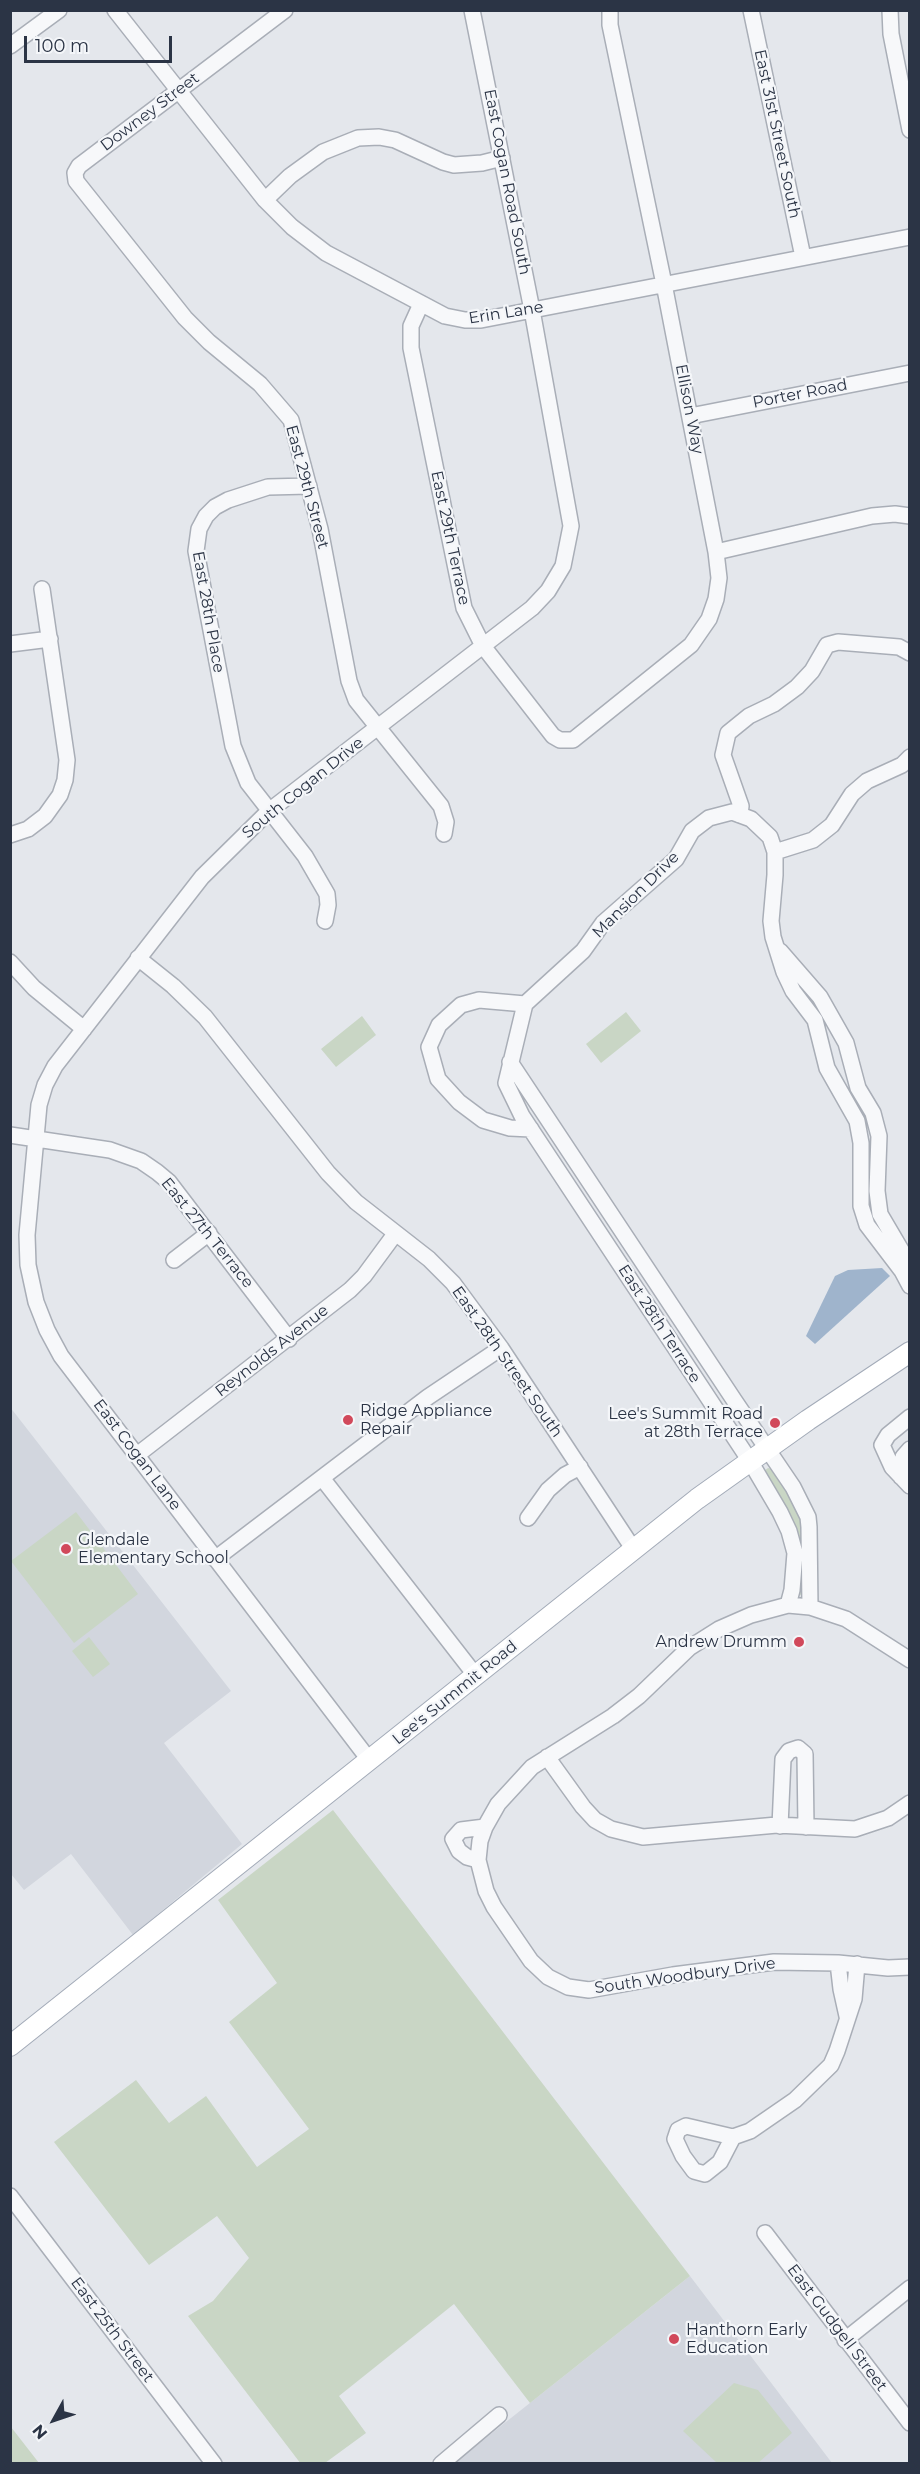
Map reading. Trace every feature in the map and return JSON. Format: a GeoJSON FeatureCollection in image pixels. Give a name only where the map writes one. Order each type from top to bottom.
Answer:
{"type":"FeatureCollection","features":[{"type":"Feature","properties":{"kind":"main road","name":"Lee's Summit Road"},"geometry":{"type":"LineString","coordinates":[[10,2046],[698,1499],[909,1352]]}},
{"type":"Feature","properties":{"kind":"street"},"geometry":{"type":"LineString","coordinates":[[10,46],[59,10]]}},
{"type":"Feature","properties":{"kind":"street","name":"Erin Lane"},"geometry":{"type":"LineString","coordinates":[[116,10],[265,200],[292,227],[326,253],[445,316],[481,320],[909,237]]}},
{"type":"Feature","properties":{"kind":"street","name":"Downey Street"},"geometry":{"type":"LineString","coordinates":[[75,173],[79,166],[285,10]]}},
{"type":"Feature","properties":{"kind":"street","name":"East Cogan Road South"},"geometry":{"type":"LineString","coordinates":[[472,10],[532,310],[559,461]]}},
{"type":"Feature","properties":{"kind":"street","name":"Ellison Way"},"geometry":{"type":"LineString","coordinates":[[563,740],[573,740],[691,645],[709,619],[716,599],[719,578],[716,552],[664,284],[610,25],[610,10]]}},
{"type":"Feature","properties":{"kind":"street","name":"East 31st Street South"},"geometry":{"type":"LineString","coordinates":[[751,10],[803,257]]}},
{"type":"Feature","properties":{"kind":"street"},"geometry":{"type":"LineString","coordinates":[[890,10],[891,34],[909,130]]}},
{"type":"Feature","properties":{"kind":"street"},"geometry":{"type":"LineString","coordinates":[[265,200],[290,176],[323,152],[358,138],[379,137],[396,140],[454,165],[482,163],[502,158]]}},
{"type":"Feature","properties":{"kind":"street","name":"East 29th Street"},"geometry":{"type":"LineString","coordinates":[[75,173],[76,181],[185,318],[260,384],[291,420],[309,486],[349,681],[356,700],[441,806],[446,822],[444,834]]}},
{"type":"Feature","properties":{"kind":"street","name":"East 29th Terrace"},"geometry":{"type":"LineString","coordinates":[[420,304],[411,326],[411,348],[464,608],[483,646],[553,736],[563,740]]}},
{"type":"Feature","properties":{"kind":"street","name":"Porter Road"},"geometry":{"type":"LineString","coordinates":[[690,416],[909,373]]}},
{"type":"Feature","properties":{"kind":"street","name":"South Cogan Drive"},"geometry":{"type":"LineString","coordinates":[[36,1139],[39,1105],[45,1085],[55,1066],[202,877],[269,811],[532,608],[548,591],[563,566],[571,526],[559,461]]}},
{"type":"Feature","properties":{"kind":"street","name":"East 28th Place"},"geometry":{"type":"LineString","coordinates":[[309,486],[268,487],[228,500],[214,507],[206,516],[199,529],[196,542],[232,746],[248,783],[305,856],[327,894],[328,905],[325,921]]}},
{"type":"Feature","properties":{"kind":"street"},"geometry":{"type":"LineString","coordinates":[[716,552],[872,516],[909,516]]}},
{"type":"Feature","properties":{"kind":"street"},"geometry":{"type":"LineString","coordinates":[[10,835],[28,829],[45,816],[61,791],[67,760],[42,589]]}},
{"type":"Feature","properties":{"kind":"street"},"geometry":{"type":"LineString","coordinates":[[10,644],[50,639]]}},
{"type":"Feature","properties":{"kind":"street"},"geometry":{"type":"LineString","coordinates":[[909,653],[899,647],[838,642],[827,645],[812,671],[797,687],[774,704],[749,716],[728,733],[723,755],[741,806],[740,815],[751,819],[770,837],[775,852],[771,921],[773,938],[793,992],[814,1020],[827,1068],[857,1121],[861,1143],[861,1206],[867,1225],[897,1263],[909,1286]]}},
{"type":"Feature","properties":{"kind":"street"},"geometry":{"type":"LineString","coordinates":[[775,852],[813,840],[832,825],[852,794],[867,781],[902,765],[909,757]]}},
{"type":"Feature","properties":{"kind":"street","name":"Mansion Drive"},"geometry":{"type":"LineString","coordinates":[[525,1004],[584,951],[603,923],[676,859],[692,831],[709,818],[732,812],[740,815]]}},
{"type":"Feature","properties":{"kind":"street"},"geometry":{"type":"LineString","coordinates":[[773,938],[780,952],[820,997],[846,1043],[858,1088],[873,1113],[879,1136],[877,1191],[880,1214],[909,1265]]}},
{"type":"Feature","properties":{"kind":"street","name":"East 28th Street South"},"geometry":{"type":"LineString","coordinates":[[138,958],[174,986],[205,1017],[328,1173],[356,1202],[429,1259],[453,1283],[501,1348],[634,1550]]}},
{"type":"Feature","properties":{"kind":"street"},"geometry":{"type":"LineString","coordinates":[[10,962],[34,988],[84,1029]]}},
{"type":"Feature","properties":{"kind":"street"},"geometry":{"type":"LineString","coordinates":[[525,1004],[479,1000],[461,1005],[439,1025],[429,1047],[438,1079],[459,1102],[483,1120],[510,1128],[531,1129]]}},
{"type":"Feature","properties":{"kind":"street","name":"East 28th Terrace"},"geometry":{"type":"LineString","coordinates":[[525,1004],[506,1083],[531,1129],[750,1461],[780,1512],[795,1553],[792,1590],[788,1605]]}},
{"type":"Feature","properties":{"kind":"street","name":"East 28th Terrace"},"geometry":{"type":"LineString","coordinates":[[510,1062],[794,1487],[808,1516],[810,1607]]}},
{"type":"Feature","properties":{"kind":"street","name":"East 27th Terrace"},"geometry":{"type":"LineString","coordinates":[[10,1135],[110,1150],[141,1161],[170,1182],[289,1339]]}},
{"type":"Feature","properties":{"kind":"street","name":"East Cogan Lane"},"geometry":{"type":"LineString","coordinates":[[36,1139],[27,1235],[28,1265],[36,1302],[47,1330],[62,1356],[370,1761]]}},
{"type":"Feature","properties":{"kind":"street"},"geometry":{"type":"LineString","coordinates":[[174,1260],[209,1233]]}},
{"type":"Feature","properties":{"kind":"street","name":"Reynolds Avenue"},"geometry":{"type":"LineString","coordinates":[[137,1455],[350,1290],[364,1276],[395,1234]]}},
{"type":"Feature","properties":{"kind":"street"},"geometry":{"type":"LineString","coordinates":[[215,1559],[428,1397],[501,1348]]}},
{"type":"Feature","properties":{"kind":"street"},"geometry":{"type":"LineString","coordinates":[[905,1481],[892,1467],[882,1445],[888,1435],[909,1417]]}},
{"type":"Feature","properties":{"kind":"street"},"geometry":{"type":"LineString","coordinates":[[905,1481],[903,1457],[909,1449]]}},
{"type":"Feature","properties":{"kind":"street"},"geometry":{"type":"LineString","coordinates":[[528,1518],[548,1490],[580,1467]]}},
{"type":"Feature","properties":{"kind":"street"},"geometry":{"type":"LineString","coordinates":[[322,1478],[476,1676]]}},
{"type":"Feature","properties":{"kind":"street"},"geometry":{"type":"LineString","coordinates":[[484,1827],[462,1830],[453,1839],[453,1844],[468,1857],[478,1860],[484,1827],[505,1797],[532,1767],[580,1738],[639,1696],[689,1648],[719,1629],[751,1615],[788,1605],[810,1607],[846,1619],[907,1653]]}},
{"type":"Feature","properties":{"kind":"street"},"geometry":{"type":"LineString","coordinates":[[780,1826],[783,1759],[789,1751],[798,1748],[805,1754],[806,1827]]}},
{"type":"Feature","properties":{"kind":"street"},"geometry":{"type":"LineString","coordinates":[[547,1757],[595,1820],[610,1830],[643,1837],[780,1826],[855,1829],[888,1818],[909,1803]]}},
{"type":"Feature","properties":{"kind":"street","name":"South Woodbury Drive"},"geometry":{"type":"LineString","coordinates":[[478,1860],[486,1891],[494,1907],[531,1961],[548,1977],[568,1987],[589,1990],[674,1975],[774,1962],[909,1967]]}},
{"type":"Feature","properties":{"kind":"street"},"geometry":{"type":"LineString","coordinates":[[838,1963],[847,2016]]}},
{"type":"Feature","properties":{"kind":"street"},"geometry":{"type":"LineString","coordinates":[[733,2138],[750,2131],[795,2100],[831,2064],[854,1999],[857,1964]]}},
{"type":"Feature","properties":{"kind":"street","name":"East 25th Street"},"geometry":{"type":"LineString","coordinates":[[10,2196],[214,2463]]}},
{"type":"Feature","properties":{"kind":"street","name":"East Gudgell Street"},"geometry":{"type":"LineString","coordinates":[[765,2233],[909,2423]]}},
{"type":"Feature","properties":{"kind":"street"},"geometry":{"type":"LineString","coordinates":[[845,2340],[909,2288]]}},
{"type":"Feature","properties":{"kind":"street"},"geometry":{"type":"LineString","coordinates":[[441,2463],[499,2415]]}},
{"type":"Feature","properties":{"kind":"shaded area","name":"Glendale Elementary School"},"geometry":{"type":"Polygon","coordinates":[[[10,1407],[231,1691],[164,1743],[242,1844],[133,1935],[71,1854],[24,1890],[11,1874],[10,1407]]]}},
{"type":"Feature","properties":{"kind":"shaded area","name":"Hanthorn Early Education"},"geometry":{"type":"Polygon","coordinates":[[[690,2276],[832,2463],[453,2464],[690,2276]]]}},
{"type":"Feature","properties":{"kind":"green space"},"geometry":{"type":"Polygon","coordinates":[[[626,1012],[641,1031],[601,1063],[586,1044],[626,1012]]]}},
{"type":"Feature","properties":{"kind":"green space"},"geometry":{"type":"Polygon","coordinates":[[[362,1016],[376,1035],[336,1067],[321,1049],[362,1016]]]}},
{"type":"Feature","properties":{"kind":"green space"},"geometry":{"type":"Polygon","coordinates":[[[768,1468],[776,1470],[800,1516],[803,1531],[803,1592],[801,1595],[798,1594],[797,1548],[764,1471],[768,1468]]]}},
{"type":"Feature","properties":{"kind":"green space"},"geometry":{"type":"Polygon","coordinates":[[[76,1512],[138,1594],[74,1643],[11,1561],[76,1512]]]}},
{"type":"Feature","properties":{"kind":"green space"},"geometry":{"type":"Polygon","coordinates":[[[89,1637],[110,1664],[93,1677],[72,1651],[89,1637]]]}},
{"type":"Feature","properties":{"kind":"green space"},"geometry":{"type":"Polygon","coordinates":[[[333,1810],[690,2276],[530,2403],[454,2304],[339,2396],[366,2433],[325,2463],[301,2464],[188,2316],[213,2301],[249,2258],[217,2216],[149,2265],[54,2142],[136,2080],[169,2123],[206,2096],[257,2167],[309,2129],[229,2022],[277,1983],[218,1900],[333,1810]]]}},
{"type":"Feature","properties":{"kind":"green space"},"geometry":{"type":"Polygon","coordinates":[[[734,2383],[758,2390],[792,2433],[758,2463],[717,2463],[683,2431],[734,2383]]]}},
{"type":"Feature","properties":{"kind":"green space"},"geometry":{"type":"Polygon","coordinates":[[[11,2427],[39,2463],[11,2463],[11,2427]]]}},
{"type":"Feature","properties":{"kind":"water"},"geometry":{"type":"Polygon","coordinates":[[[882,1268],[890,1276],[815,1344],[806,1336],[835,1276],[848,1270],[882,1268]]]}},
{"type":"Feature","properties":{"kind":"place","name":"Ridge Appliance Repair"},"geometry":{"type":"Point","coordinates":[348,1420]}},
{"type":"Feature","properties":{"kind":"place","name":"Lee's Summit Road at 28th Terrace"},"geometry":{"type":"Point","coordinates":[775,1423]}},
{"type":"Feature","properties":{"kind":"place","name":"Glendale Elementary School"},"geometry":{"type":"Point","coordinates":[66,1549]}},
{"type":"Feature","properties":{"kind":"place","name":"Andrew Drumm"},"geometry":{"type":"Point","coordinates":[799,1642]}},
{"type":"Feature","properties":{"kind":"place","name":"Hanthorn Early Education"},"geometry":{"type":"Point","coordinates":[674,2339]}}]}
